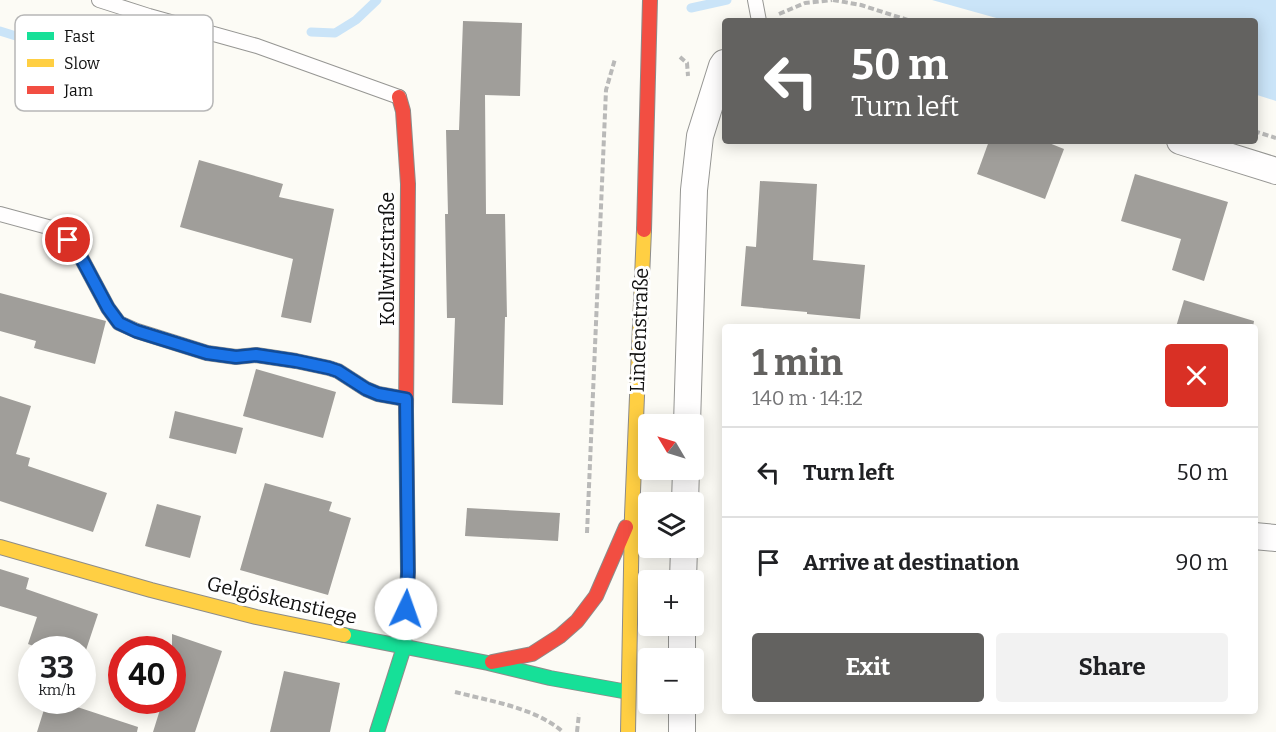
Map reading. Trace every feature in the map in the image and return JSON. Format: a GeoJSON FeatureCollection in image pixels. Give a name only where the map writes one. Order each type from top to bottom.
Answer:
{"type":"FeatureCollection","features":[{"type":"Feature","properties":{"kind":"street","name":"Lindenstraße"},"geometry":{"type":"LineString","coordinates":[[628,732],[632,515],[650,0]]}},
{"type":"Feature","properties":{"kind":"street"},"geometry":{"type":"LineString","coordinates":[[687,414],[694,190],[700,136],[722,66]]}},
{"type":"Feature","properties":{"kind":"street","name":"Kollwitzstraße"},"geometry":{"type":"LineString","coordinates":[[377,732],[404,647],[408,572],[406,399],[408,184],[403,111],[399,97]]}},
{"type":"Feature","properties":{"kind":"street"},"geometry":{"type":"LineString","coordinates":[[1190,144],[1276,171]]}},
{"type":"Feature","properties":{"kind":"street"},"geometry":{"type":"LineString","coordinates":[[488,663],[532,654],[560,636],[577,621],[596,597],[632,515]]}},
{"type":"Feature","properties":{"kind":"street"},"geometry":{"type":"LineString","coordinates":[[1258,536],[1276,538]]}},
{"type":"Feature","properties":{"kind":"street","name":"Gelgöskenstiege"},"geometry":{"type":"LineString","coordinates":[[0,547],[256,617],[628,692]]}},
{"type":"Feature","properties":{"kind":"street"},"geometry":{"type":"LineString","coordinates":[[682,714],[682,732]]}},
{"type":"Feature","properties":{"kind":"lane","name":"Kollwitzstraße"},"geometry":{"type":"LineString","coordinates":[[99,0],[146,15]]}},
{"type":"Feature","properties":{"kind":"lane","name":"Kollwitzstraße"},"geometry":{"type":"LineString","coordinates":[[213,34],[257,46],[399,97]]}},
{"type":"Feature","properties":{"kind":"lane"},"geometry":{"type":"LineString","coordinates":[[0,214],[59,230],[77,250],[108,308],[119,323],[136,331],[207,353],[236,357],[256,355],[329,368],[378,394],[406,399]]}},
{"type":"Feature","properties":{"kind":"path"},"geometry":{"type":"LineString","coordinates":[[775,17],[805,3],[833,0],[861,5],[902,18]]}},
{"type":"Feature","properties":{"kind":"path"},"geometry":{"type":"LineString","coordinates":[[587,533],[606,90],[615,56]]}},
{"type":"Feature","properties":{"kind":"path"},"geometry":{"type":"LineString","coordinates":[[1258,132],[1276,138]]}},
{"type":"Feature","properties":{"kind":"water"},"geometry":{"type":"Polygon","coordinates":[[[932,0],[1276,0],[1276,101],[1258,95],[1258,18],[996,18],[932,0]]]}},
{"type":"Feature","properties":{"kind":"building"},"geometry":{"type":"Polygon","coordinates":[[[463,21],[522,23],[520,96],[485,95],[486,214],[505,214],[507,317],[505,317],[503,405],[452,403],[455,318],[447,318],[446,130],[459,130],[463,21]]]}},
{"type":"Feature","properties":{"kind":"building"},"geometry":{"type":"Polygon","coordinates":[[[988,144],[1052,144],[1064,149],[1045,199],[977,174],[988,144]]]}},
{"type":"Feature","properties":{"kind":"building"},"geometry":{"type":"Polygon","coordinates":[[[199,160],[283,184],[279,197],[334,209],[311,323],[281,317],[293,259],[180,227],[199,160]]]}},
{"type":"Feature","properties":{"kind":"building"},"geometry":{"type":"Polygon","coordinates":[[[1135,174],[1228,202],[1204,281],[1172,270],[1181,239],[1121,221],[1135,174]]]}},
{"type":"Feature","properties":{"kind":"building"},"geometry":{"type":"Polygon","coordinates":[[[760,181],[817,184],[813,260],[865,265],[860,319],[741,306],[746,246],[756,247],[760,181]]]}},
{"type":"Feature","properties":{"kind":"building"},"geometry":{"type":"Polygon","coordinates":[[[0,293],[106,321],[95,364],[34,348],[36,341],[0,331],[0,293]]]}},
{"type":"Feature","properties":{"kind":"building"},"geometry":{"type":"Polygon","coordinates":[[[1184,300],[1254,321],[1254,324],[1177,324],[1184,300]]]}},
{"type":"Feature","properties":{"kind":"building"},"geometry":{"type":"Polygon","coordinates":[[[256,369],[336,392],[323,438],[243,416],[256,369]]]}},
{"type":"Feature","properties":{"kind":"building"},"geometry":{"type":"Polygon","coordinates":[[[0,396],[31,406],[16,454],[30,458],[28,466],[107,493],[93,532],[0,501],[0,396]]]}},
{"type":"Feature","properties":{"kind":"building"},"geometry":{"type":"Polygon","coordinates":[[[175,411],[243,428],[236,454],[169,438],[175,411]]]}},
{"type":"Feature","properties":{"kind":"building"},"geometry":{"type":"Polygon","coordinates":[[[265,483],[332,502],[329,511],[351,518],[328,595],[240,570],[265,483]]]}},
{"type":"Feature","properties":{"kind":"building"},"geometry":{"type":"Polygon","coordinates":[[[157,504],[201,516],[190,558],[145,546],[157,504]]]}},
{"type":"Feature","properties":{"kind":"building"},"geometry":{"type":"Polygon","coordinates":[[[467,508],[560,513],[558,541],[465,536],[467,508]]]}},
{"type":"Feature","properties":{"kind":"building"},"geometry":{"type":"Polygon","coordinates":[[[0,569],[29,578],[26,589],[98,614],[91,636],[31,636],[37,617],[0,606],[0,569]]]}},
{"type":"Feature","properties":{"kind":"building"},"geometry":{"type":"Polygon","coordinates":[[[186,639],[222,651],[195,732],[153,732],[159,714],[186,714],[186,639]]]}},
{"type":"Feature","properties":{"kind":"building"},"geometry":{"type":"Polygon","coordinates":[[[284,671],[340,683],[330,732],[270,732],[284,671]]]}},
{"type":"Feature","properties":{"kind":"building"},"geometry":{"type":"Polygon","coordinates":[[[96,713],[138,727],[137,732],[37,732],[43,714],[96,713]]]}},
{"type":"Feature","properties":{"kind":"waterway"},"geometry":{"type":"LineString","coordinates":[[311,32],[335,33],[356,20],[377,0]]}},
{"type":"Feature","properties":{"kind":"waterway"},"geometry":{"type":"LineString","coordinates":[[691,8],[727,0]]}},
{"type":"Feature","properties":{"kind":"waterway"},"geometry":{"type":"LineString","coordinates":[[0,31],[15,36]]}},
{"type":"Feature","properties":{"kind":"traffic: fast"},"geometry":{"type":"LineString","coordinates":[[377,732],[404,647],[408,572],[406,411]]}},
{"type":"Feature","properties":{"kind":"traffic: fast"},"geometry":{"type":"LineString","coordinates":[[344,635],[628,692]]}},
{"type":"Feature","properties":{"kind":"traffic: slow"},"geometry":{"type":"LineString","coordinates":[[628,732],[632,515],[644,230]]}},
{"type":"Feature","properties":{"kind":"traffic: slow"},"geometry":{"type":"LineString","coordinates":[[0,547],[256,617],[344,635]]}},
{"type":"Feature","properties":{"kind":"traffic: jam"},"geometry":{"type":"LineString","coordinates":[[644,230],[650,0]]}},
{"type":"Feature","properties":{"kind":"traffic: jam"},"geometry":{"type":"LineString","coordinates":[[399,97],[403,111],[408,184],[406,411]]}},
{"type":"Feature","properties":{"kind":"traffic: jam"},"geometry":{"type":"LineString","coordinates":[[492,662],[532,654],[560,636],[577,621],[596,596],[626,527]]}},
{"type":"Feature","properties":{"kind":"route"},"geometry":{"type":"LineString","coordinates":[[68,240],[77,250],[108,308],[119,323],[136,331],[207,353],[236,357],[256,355],[329,368],[347,375],[366,389],[378,394],[406,399],[408,572],[406,609]]}}]}
